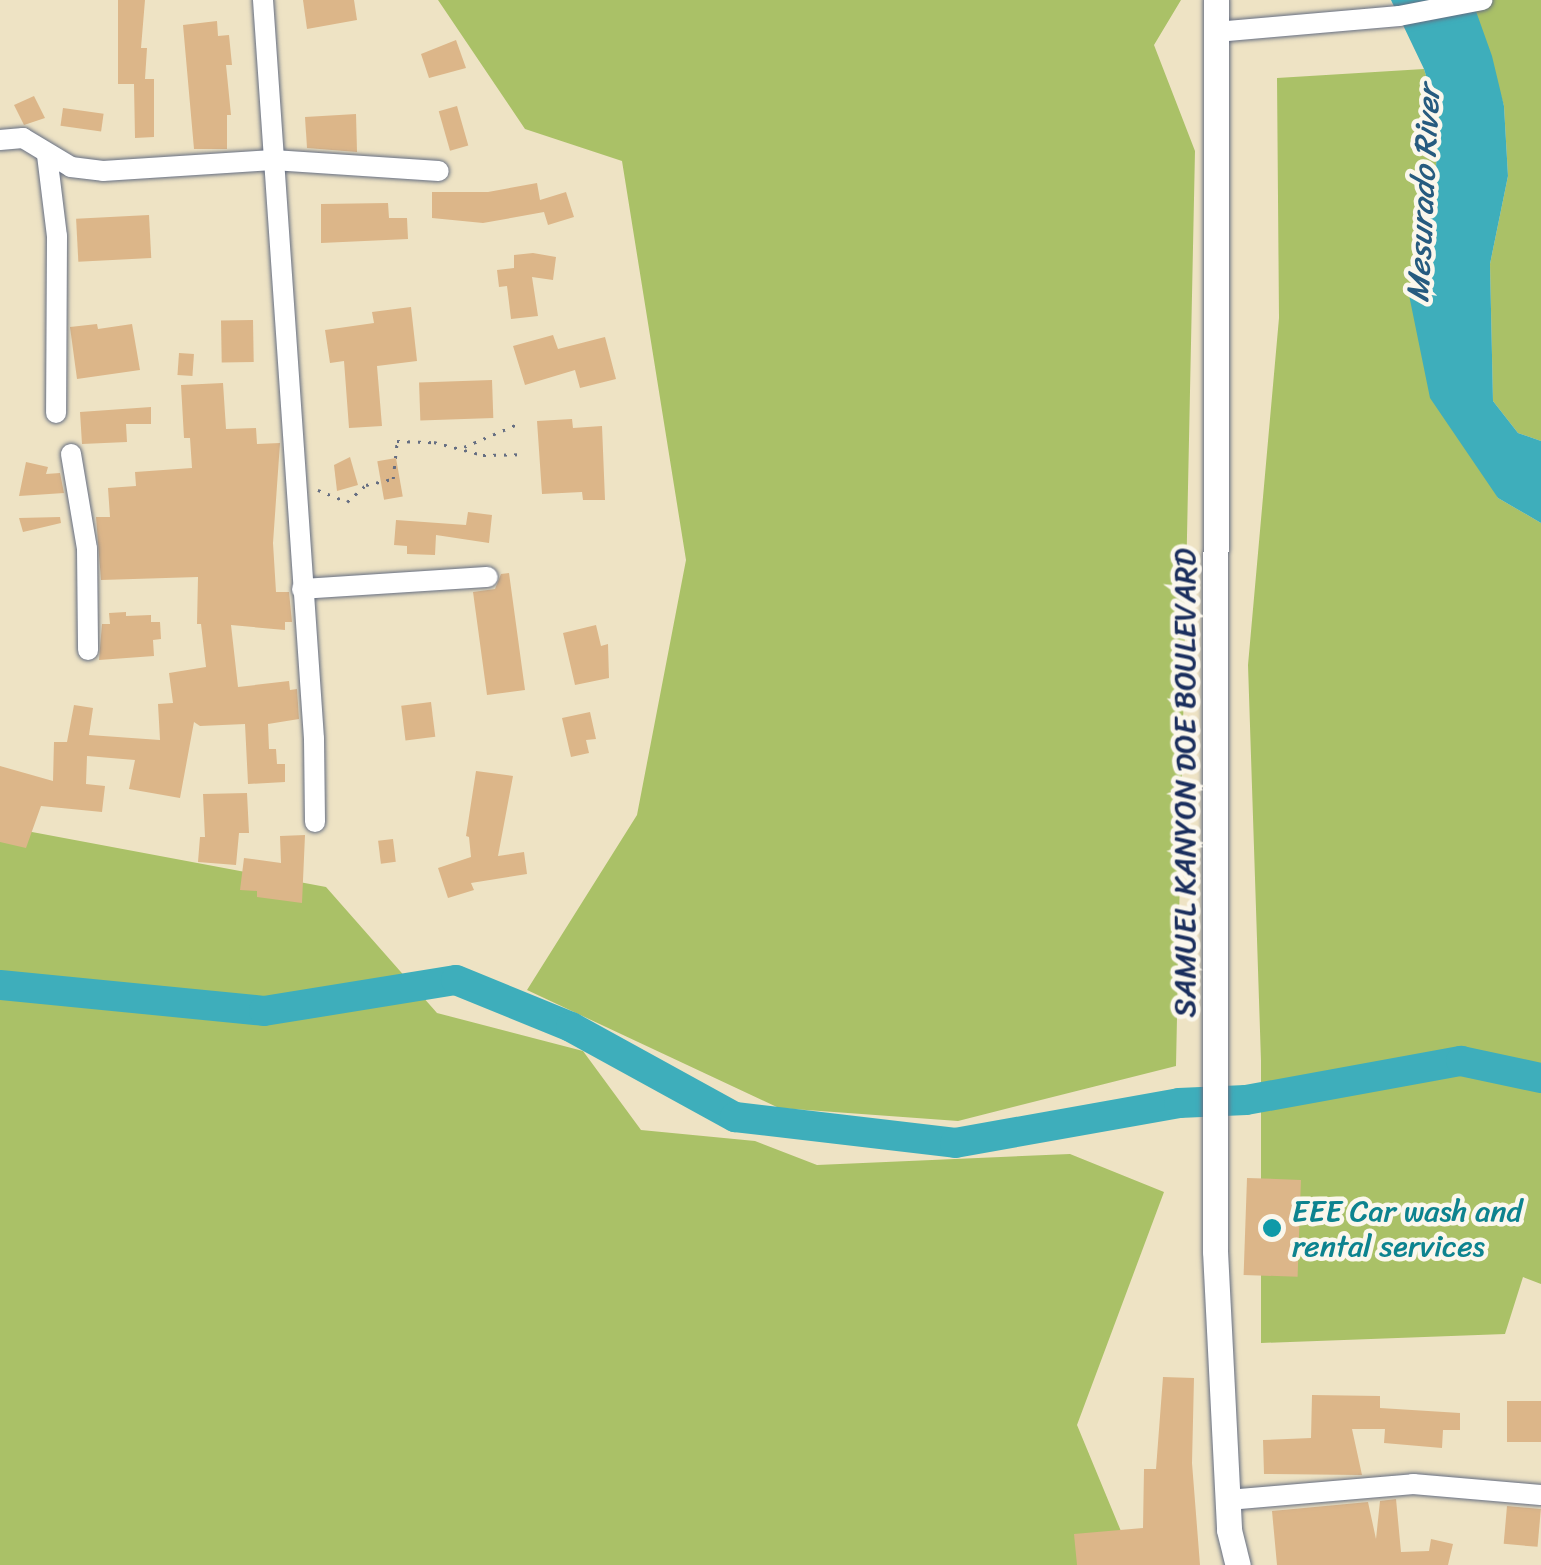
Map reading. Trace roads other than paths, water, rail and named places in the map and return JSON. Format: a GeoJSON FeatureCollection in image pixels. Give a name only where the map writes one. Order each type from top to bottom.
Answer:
{"type":"FeatureCollection","features":[{"type":"Feature","properties":{"kind":"street"},"geometry":{"type":"LineString","coordinates":[[263,0],[315,822]]}},
{"type":"Feature","properties":{"kind":"street","name":"SAMUEL KANYON DOE BOULEVARD"},"geometry":{"type":"LineString","coordinates":[[1216,0],[1215,1250],[1228,1500],[1238,1565]]}},
{"type":"Feature","properties":{"kind":"street"},"geometry":{"type":"LineString","coordinates":[[1216,32],[1398,16],[1482,0]]}},
{"type":"Feature","properties":{"kind":"street"},"geometry":{"type":"LineString","coordinates":[[0,140],[24,138],[71,166],[104,171],[273,160],[438,171]]}},
{"type":"Feature","properties":{"kind":"street"},"geometry":{"type":"LineString","coordinates":[[47,155],[57,236],[56,413]]}},
{"type":"Feature","properties":{"kind":"street"},"geometry":{"type":"LineString","coordinates":[[71,454],[87,549],[88,650]]}},
{"type":"Feature","properties":{"kind":"street"},"geometry":{"type":"LineString","coordinates":[[302,589],[488,577]]}},
{"type":"Feature","properties":{"kind":"street"},"geometry":{"type":"LineString","coordinates":[[1228,1500],[1412,1484],[1541,1495]]}},
{"type":"Feature","properties":{"kind":"water"},"geometry":{"type":"Polygon","coordinates":[[[1391,0],[1472,0],[1492,56],[1504,106],[1508,176],[1490,264],[1493,401],[1518,433],[1541,441],[1541,523],[1498,498],[1430,398],[1409,295],[1436,167],[1439,118],[1424,69],[1391,0]]]}},
{"type":"Feature","properties":{"kind":"waterway"},"geometry":{"type":"LineString","coordinates":[[0,985],[264,1011],[456,980],[571,1027],[735,1117],[955,1143],[1179,1103],[1246,1100],[1461,1061],[1541,1078]]}},
{"type":"Feature","properties":{"kind":"place","name":"EEE Car wash and rental services"},"geometry":{"type":"Point","coordinates":[1272,1228]}},
{"type":"Feature","properties":{"kind":"water label","name":"Mesurado River"},"geometry":{"type":"Point","coordinates":[1424,194]}}]}
